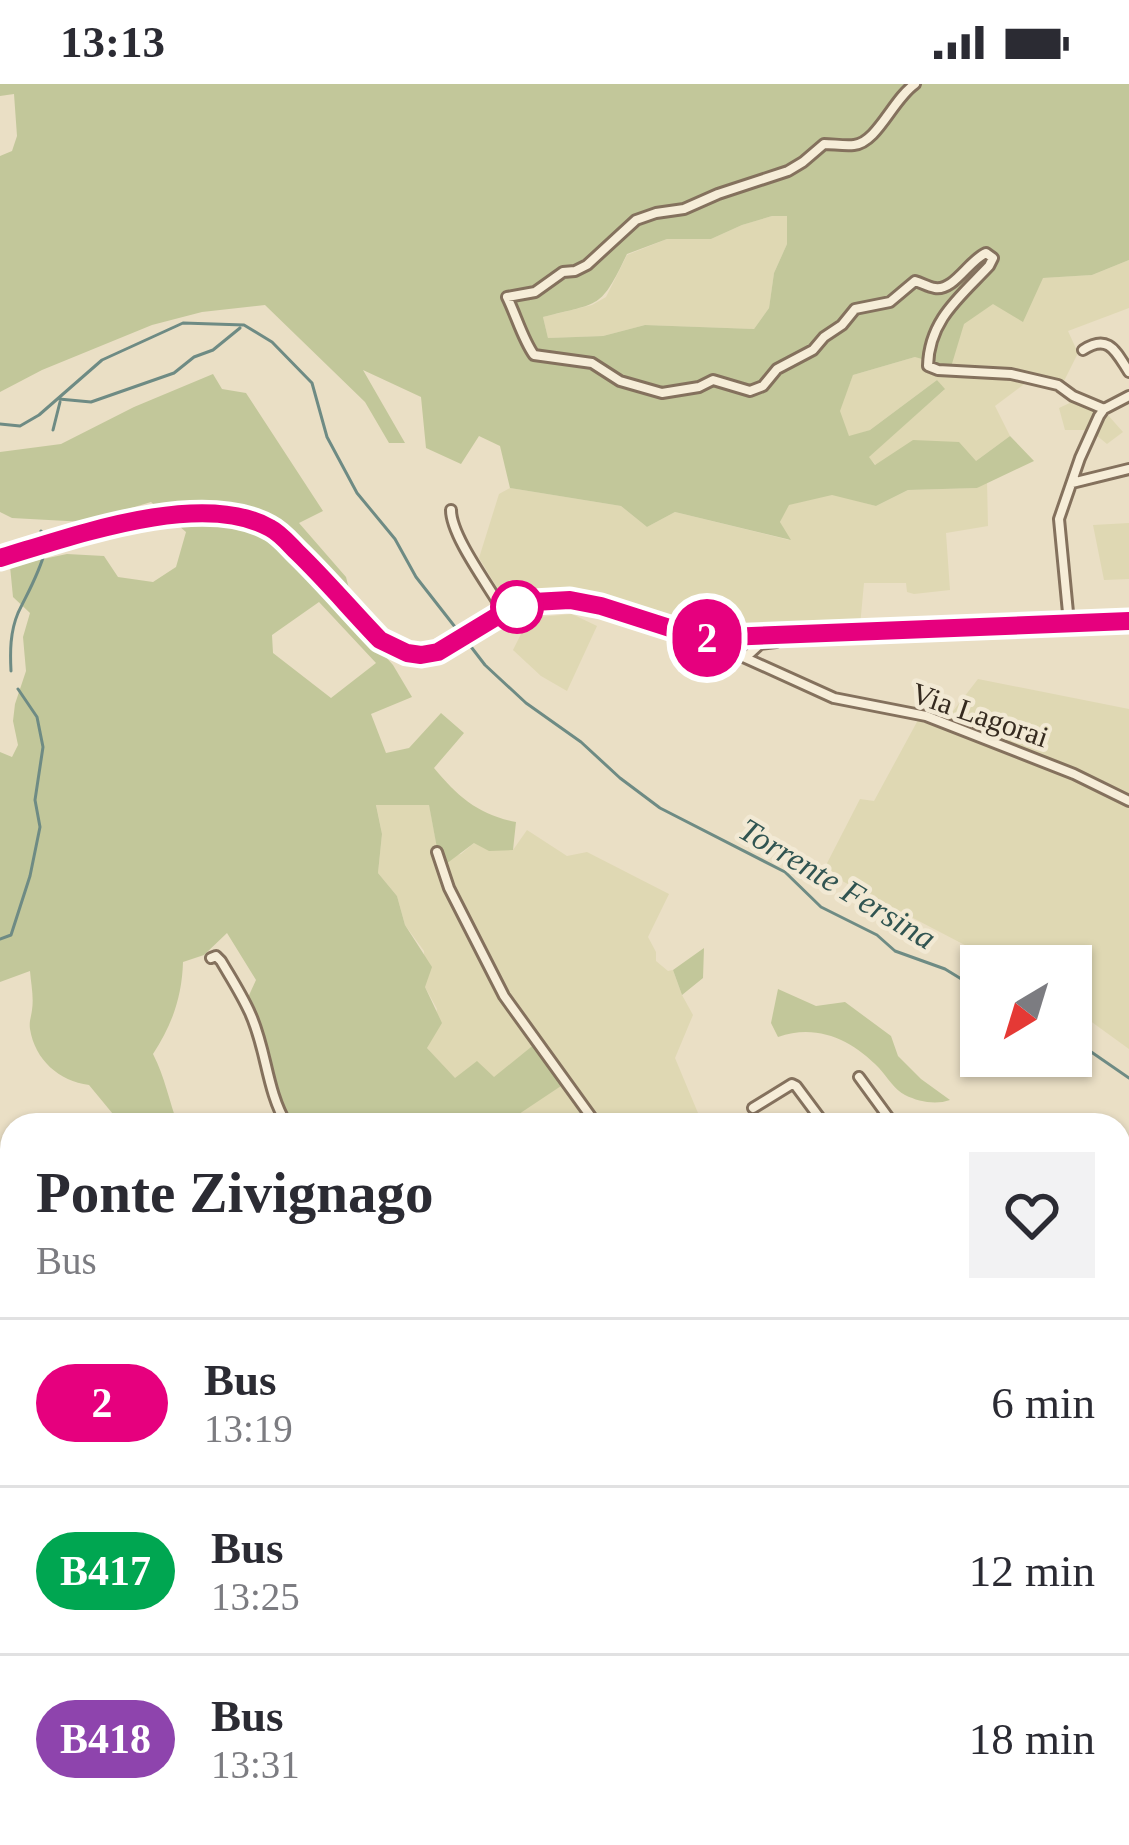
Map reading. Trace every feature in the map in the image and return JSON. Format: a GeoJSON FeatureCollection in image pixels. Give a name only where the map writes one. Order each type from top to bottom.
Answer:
{"type":"FeatureCollection","features":[{"type":"Feature","properties":{"kind":"main road","name":"Via Lagorai"},"geometry":{"type":"LineString","coordinates":[[244,516],[274,529],[380,640],[421,655],[443,650],[504,612],[533,602],[570,600],[701,638],[1129,620]]}},
{"type":"Feature","properties":{"kind":"main road"},"geometry":{"type":"LineString","coordinates":[[0,558],[137,520]]}},
{"type":"Feature","properties":{"kind":"street"},"geometry":{"type":"LineString","coordinates":[[915,84],[895,103],[877,133],[859,146],[824,144],[788,171],[684,209],[636,220],[587,265],[562,272],[535,292],[507,297],[526,345],[534,355],[592,362],[620,381],[662,393],[713,380],[750,391],[763,386],[777,369],[813,350],[855,309],[890,302],[915,281],[936,289],[949,286],[972,259],[986,253],[993,257],[989,266],[933,331],[928,366],[1011,374],[1058,385],[1104,409]]}},
{"type":"Feature","properties":{"kind":"street"},"geometry":{"type":"LineString","coordinates":[[1083,350],[1106,344],[1115,349],[1129,372]]}},
{"type":"Feature","properties":{"kind":"street"},"geometry":{"type":"LineString","coordinates":[[1069,625],[1059,519],[1080,458],[1104,409],[1129,396]]}},
{"type":"Feature","properties":{"kind":"street"},"geometry":{"type":"LineString","coordinates":[[1072,484],[1129,469]]}},
{"type":"Feature","properties":{"kind":"street"},"geometry":{"type":"LineString","coordinates":[[451,510],[459,541],[504,612]]}},
{"type":"Feature","properties":{"kind":"street","name":"Via Lagorai"},"geometry":{"type":"LineString","coordinates":[[746,656],[760,644],[786,635]]}},
{"type":"Feature","properties":{"kind":"street"},"geometry":{"type":"LineString","coordinates":[[744,637],[746,656]]}},
{"type":"Feature","properties":{"kind":"street","name":"Via Lagorai"},"geometry":{"type":"LineString","coordinates":[[701,638],[834,698],[926,716],[1074,774],[1129,801]]}},
{"type":"Feature","properties":{"kind":"street"},"geometry":{"type":"LineString","coordinates":[[437,852],[448,888],[504,996],[588,1113]]}},
{"type":"Feature","properties":{"kind":"street"},"geometry":{"type":"LineString","coordinates":[[211,958],[221,961],[250,1013],[281,1113]]}},
{"type":"Feature","properties":{"kind":"street"},"geometry":{"type":"LineString","coordinates":[[859,1077],[885,1113]]}},
{"type":"Feature","properties":{"kind":"street"},"geometry":{"type":"LineString","coordinates":[[753,1108],[792,1084],[816,1113]]}},
{"type":"Feature","properties":{"kind":"shaded area"},"geometry":{"type":"Polygon","coordinates":[[[772,216],[787,216],[787,244],[774,273],[769,308],[754,329],[645,325],[603,336],[548,338],[543,317],[606,297],[627,255],[667,239],[711,239],[772,216]]]}},
{"type":"Feature","properties":{"kind":"shaded area"},"geometry":{"type":"Polygon","coordinates":[[[1129,260],[1129,308],[1068,331],[1078,353],[1063,383],[1035,376],[995,406],[1010,436],[976,461],[876,465],[868,457],[944,390],[937,380],[870,430],[849,437],[839,411],[853,375],[915,357],[993,303],[1042,278],[1092,275],[1129,260]]]}},
{"type":"Feature","properties":{"kind":"shaded area"},"geometry":{"type":"Polygon","coordinates":[[[1074,401],[1107,414],[1123,432],[1107,444],[1090,430],[1065,430],[1059,408],[1074,401]]]}},
{"type":"Feature","properties":{"kind":"shaded area"},"geometry":{"type":"Polygon","coordinates":[[[987,481],[988,526],[946,533],[950,590],[914,594],[907,592],[906,583],[864,583],[860,626],[701,628],[569,592],[504,599],[479,558],[499,494],[510,488],[621,506],[647,527],[675,512],[789,540],[780,522],[788,505],[832,494],[876,506],[908,490],[977,488],[987,481]]]}},
{"type":"Feature","properties":{"kind":"shaded area"},"geometry":{"type":"Polygon","coordinates":[[[1129,523],[1129,579],[1104,580],[1093,525],[1129,523]]]}},
{"type":"Feature","properties":{"kind":"shaded area"},"geometry":{"type":"Polygon","coordinates":[[[572,614],[597,626],[567,691],[541,676],[513,650],[529,618],[572,614]]]}},
{"type":"Feature","properties":{"kind":"shaded area"},"geometry":{"type":"Polygon","coordinates":[[[978,679],[1129,709],[1129,1049],[1092,1022],[1092,945],[965,945],[823,871],[860,799],[874,801],[918,720],[940,728],[978,679]]]}},
{"type":"Feature","properties":{"kind":"shaded area"},"geometry":{"type":"Polygon","coordinates":[[[376,804],[429,804],[439,859],[461,854],[474,843],[513,850],[527,830],[567,856],[587,852],[669,894],[648,937],[656,961],[673,970],[693,1015],[675,1058],[698,1113],[512,1113],[493,1078],[455,1079],[427,1048],[437,1009],[425,987],[424,951],[405,925],[397,896],[378,873],[382,834],[376,804]]]}},
{"type":"Feature","properties":{"kind":"green space"},"geometry":{"type":"Polygon","coordinates":[[[0,84],[1129,84],[1129,260],[1092,275],[1043,278],[1023,322],[993,304],[964,324],[951,367],[915,357],[853,375],[840,411],[849,436],[870,430],[937,380],[945,389],[869,457],[875,465],[913,440],[959,442],[976,461],[1010,436],[1034,461],[977,488],[908,490],[876,506],[832,495],[789,505],[780,522],[791,540],[675,512],[647,527],[621,506],[510,488],[500,446],[479,436],[461,464],[426,448],[421,397],[363,370],[405,443],[389,443],[365,402],[265,305],[202,312],[152,325],[0,392],[0,156],[12,151],[17,136],[14,94],[0,96],[0,84]],[[787,216],[742,225],[711,239],[667,239],[627,254],[597,301],[543,317],[548,338],[603,336],[645,325],[754,329],[769,308],[774,273],[787,244],[787,216]]]}},
{"type":"Feature","properties":{"kind":"green space"},"geometry":{"type":"Polygon","coordinates":[[[213,374],[222,389],[246,393],[323,511],[299,523],[346,577],[359,627],[393,665],[412,697],[371,714],[386,753],[409,748],[441,713],[464,733],[434,768],[470,803],[516,822],[513,850],[489,851],[474,843],[446,864],[439,859],[429,805],[376,805],[382,834],[378,873],[397,896],[405,925],[432,967],[425,987],[442,1023],[427,1048],[455,1078],[477,1061],[494,1077],[536,1043],[561,1086],[520,1113],[285,1113],[273,1087],[268,1050],[245,1004],[256,980],[227,933],[204,955],[183,962],[175,1010],[153,1054],[174,1113],[112,1113],[89,1085],[58,1074],[43,1059],[30,1029],[30,971],[0,982],[0,752],[12,757],[18,745],[13,721],[26,671],[23,637],[30,613],[13,597],[10,566],[67,554],[104,556],[118,577],[153,582],[176,567],[186,532],[151,502],[85,522],[12,518],[0,512],[0,452],[61,444],[213,374]],[[319,602],[272,635],[273,653],[331,698],[376,663],[319,602]]]}},
{"type":"Feature","properties":{"kind":"green space"},"geometry":{"type":"Polygon","coordinates":[[[704,948],[703,978],[682,995],[673,970],[704,948]]]}},
{"type":"Feature","properties":{"kind":"green space"},"geometry":{"type":"Polygon","coordinates":[[[778,989],[816,1006],[845,1002],[891,1036],[898,1056],[950,1100],[928,1102],[905,1095],[869,1058],[833,1037],[806,1032],[778,1037],[771,1023],[778,989]]]}},
{"type":"Feature","properties":{"kind":"waterway","name":"Torrente Fersina"},"geometry":{"type":"LineString","coordinates":[[0,424],[20,426],[102,360],[183,323],[244,325],[272,342],[312,383],[327,437],[357,493],[459,632]]}},
{"type":"Feature","properties":{"kind":"waterway"},"geometry":{"type":"LineString","coordinates":[[59,399],[91,402],[174,373],[240,328]]}},
{"type":"Feature","properties":{"kind":"waterway"},"geometry":{"type":"LineString","coordinates":[[53,430],[60,402]]}},
{"type":"Feature","properties":{"kind":"waterway"},"geometry":{"type":"LineString","coordinates":[[41,531],[46,537]]}},
{"type":"Feature","properties":{"kind":"waterway"},"geometry":{"type":"LineString","coordinates":[[11,671],[15,620],[45,551]]}},
{"type":"Feature","properties":{"kind":"waterway","name":"Torrente Fersina"},"geometry":{"type":"LineString","coordinates":[[465,639],[526,703],[660,808],[785,872],[821,907],[877,935],[895,951],[960,978]]}},
{"type":"Feature","properties":{"kind":"waterway"},"geometry":{"type":"LineString","coordinates":[[0,939],[11,935],[40,827],[35,800],[43,747],[37,717],[18,689]]}},
{"type":"Feature","properties":{"kind":"waterway","name":"Torrente Fersina"},"geometry":{"type":"LineString","coordinates":[[1092,1052],[1129,1078]]}},
{"type":"Feature","properties":{"kind":"tunnel"},"geometry":{"type":"LineString","coordinates":[[137,521],[189,513],[244,516]]}},
{"type":"Feature","properties":{"kind":"bus line","name":"2"},"geometry":{"type":"LineString","coordinates":[[0,558],[137,520],[189,513],[244,516],[274,529],[380,640],[421,655],[443,650],[504,612],[533,602],[570,600],[701,638],[1129,621]]}}]}
